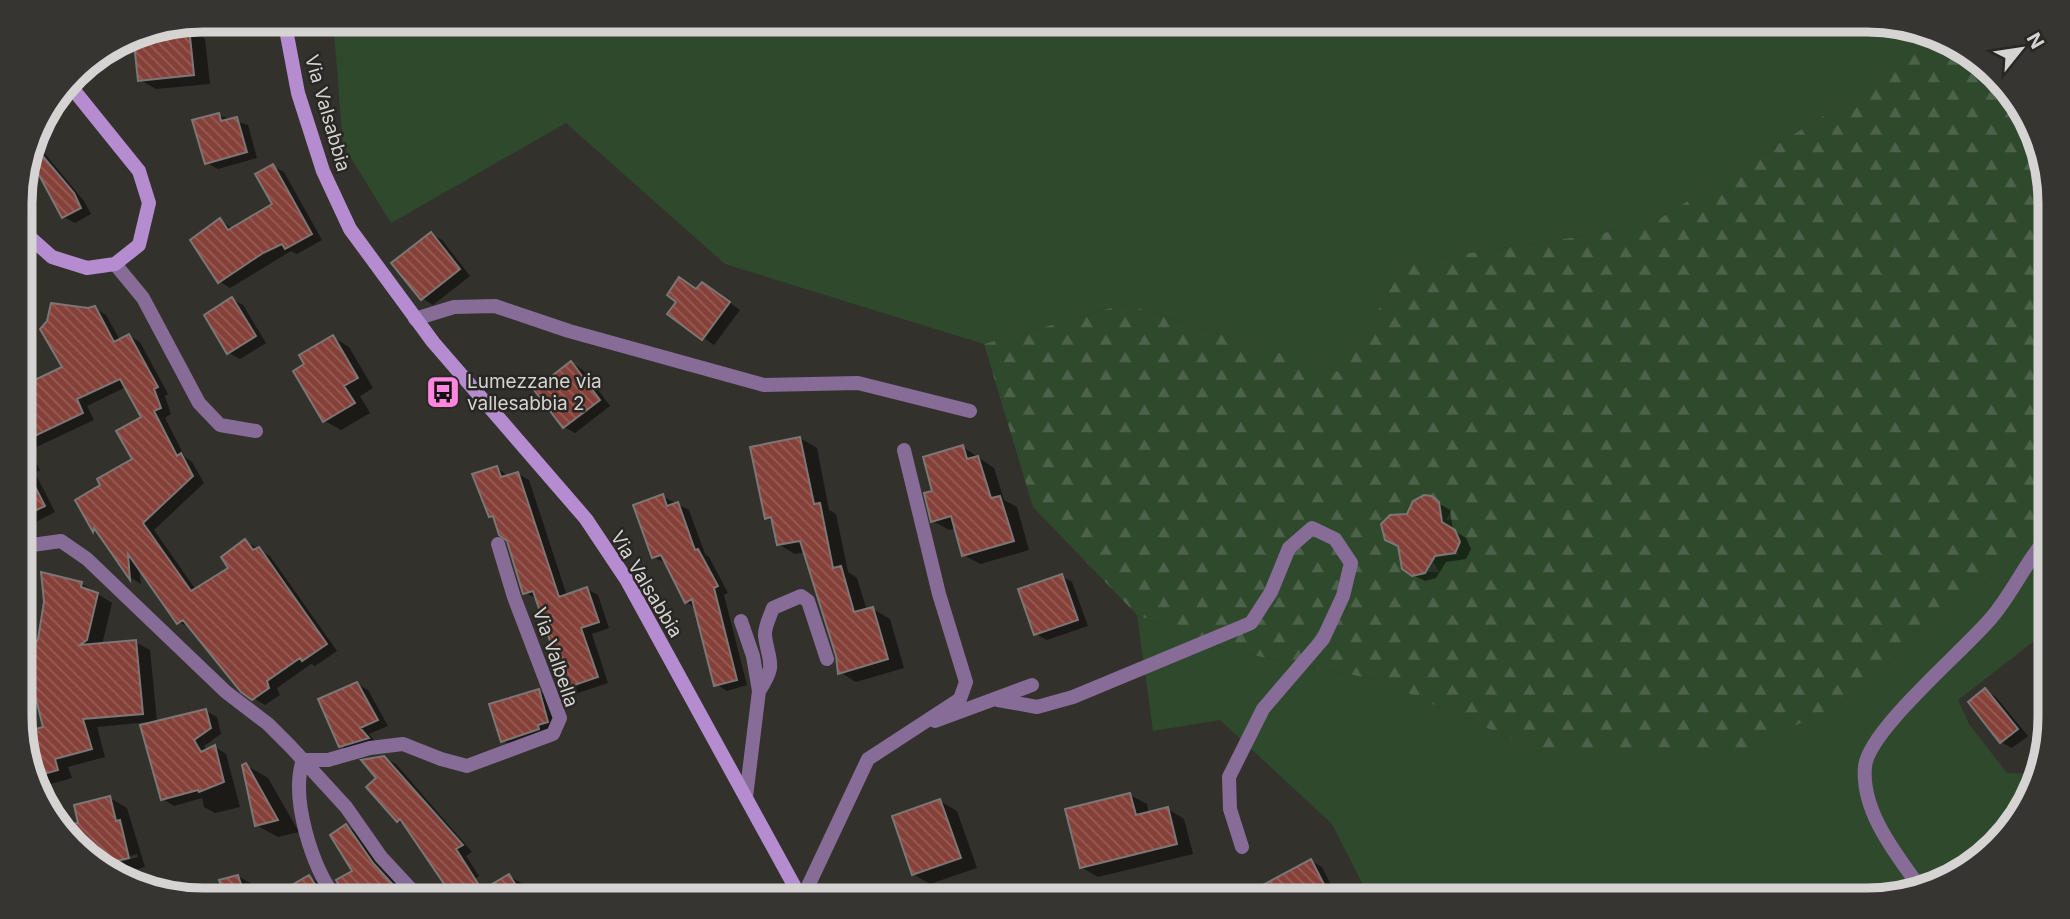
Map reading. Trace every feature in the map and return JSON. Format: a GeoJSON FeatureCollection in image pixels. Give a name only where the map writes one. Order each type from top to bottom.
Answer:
{"type":"FeatureCollection","features":[{"type":"Feature","properties":{"kind":"main road","name":"Via Valsabbia"},"geometry":{"type":"LineString","coordinates":[[286,32],[298,93],[323,171],[350,229],[415,319],[586,519],[626,579],[796,888]]}},
{"type":"Feature","properties":{"kind":"main road"},"geometry":{"type":"LineString","coordinates":[[32,239],[52,257],[87,268],[115,264],[139,245],[149,203],[139,170],[74,90]]}},
{"type":"Feature","properties":{"kind":"street"},"geometry":{"type":"LineString","coordinates":[[115,264],[143,299],[199,403],[220,425],[256,431]]}},
{"type":"Feature","properties":{"kind":"street"},"geometry":{"type":"LineString","coordinates":[[415,319],[454,307],[495,306],[569,331],[764,385],[858,383],[970,411]]}},
{"type":"Feature","properties":{"kind":"street","name":"Via Valsabbia"},"geometry":{"type":"LineString","coordinates":[[807,888],[868,759],[960,699],[966,682],[939,594],[904,450]]}},
{"type":"Feature","properties":{"kind":"street"},"geometry":{"type":"LineString","coordinates":[[998,700],[1037,707],[1073,697],[1251,624],[1271,592],[1289,548],[1312,528],[1335,539],[1351,563],[1343,596],[1323,639],[1263,709],[1229,777],[1230,808],[1242,847]]}},
{"type":"Feature","properties":{"kind":"street"},"geometry":{"type":"LineString","coordinates":[[32,545],[61,541],[87,559],[226,692],[268,724],[346,807],[381,857],[410,888]]}},
{"type":"Feature","properties":{"kind":"street","name":"Via Valbella"},"geometry":{"type":"LineString","coordinates":[[303,760],[328,760],[370,748],[403,744],[441,760],[467,766],[553,734],[560,718],[514,597],[498,544]]}},
{"type":"Feature","properties":{"kind":"street"},"geometry":{"type":"LineString","coordinates":[[1915,881],[1892,849],[1866,792],[1864,764],[1874,744],[1927,682],[1992,618],[2038,551]]}},
{"type":"Feature","properties":{"kind":"street"},"geometry":{"type":"LineString","coordinates":[[759,691],[770,674],[772,661],[764,633],[774,608],[792,598],[801,596],[808,601],[827,659]]}},
{"type":"Feature","properties":{"kind":"street"},"geometry":{"type":"LineString","coordinates":[[741,621],[759,691],[746,797]]}},
{"type":"Feature","properties":{"kind":"street"},"geometry":{"type":"LineString","coordinates":[[918,727],[998,700],[1032,685]]}},
{"type":"Feature","properties":{"kind":"street"},"geometry":{"type":"LineString","coordinates":[[303,760],[297,778],[312,854],[328,888]]}},
{"type":"Feature","properties":{"kind":"green space"},"geometry":{"type":"Polygon","coordinates":[[[334,32],[1867,32],[1890,33],[1920,40],[1837,107],[1648,226],[1405,263],[1343,373],[1125,304],[984,344],[725,264],[566,123],[391,223],[343,145],[334,32]]]}},
{"type":"Feature","properties":{"kind":"green space"},"geometry":{"type":"Polygon","coordinates":[[[1920,40],[1953,54],[1972,67],[1986,80],[1986,84],[1990,84],[2003,98],[2025,137],[2037,180],[2038,539],[1838,705],[1734,755],[1546,754],[1378,680],[1236,652],[1137,615],[1033,507],[984,344],[1125,304],[1343,373],[1405,263],[1648,226],[1837,107],[1920,40]]]}},
{"type":"Feature","properties":{"kind":"green space"},"geometry":{"type":"Polygon","coordinates":[[[2038,539],[2038,638],[1958,700],[1969,724],[2007,773],[2028,774],[2016,802],[1988,837],[1953,865],[1912,882],[1878,887],[1364,887],[1332,824],[1220,720],[1153,731],[1137,615],[1236,652],[1378,680],[1546,754],[1838,705],[2038,539]]]}},
{"type":"Feature","properties":{"kind":"building"},"geometry":{"type":"Polygon","coordinates":[[[190,32],[194,75],[138,81],[134,46],[158,37],[190,32]]]}},
{"type":"Feature","properties":{"kind":"building"},"geometry":{"type":"Polygon","coordinates":[[[219,113],[221,121],[237,117],[247,152],[205,164],[192,120],[219,113]]]}},
{"type":"Feature","properties":{"kind":"building"},"geometry":{"type":"Polygon","coordinates":[[[39,152],[74,193],[81,208],[62,218],[35,168],[39,152]]]}},
{"type":"Feature","properties":{"kind":"building"},"geometry":{"type":"Polygon","coordinates":[[[273,164],[312,234],[285,249],[282,244],[263,253],[218,283],[190,240],[220,218],[228,230],[272,204],[255,174],[273,164]]]}},
{"type":"Feature","properties":{"kind":"building"},"geometry":{"type":"Polygon","coordinates":[[[431,232],[460,269],[421,300],[391,263],[431,232]]]}},
{"type":"Feature","properties":{"kind":"building"},"geometry":{"type":"Polygon","coordinates":[[[679,277],[696,289],[702,282],[730,302],[702,340],[667,314],[676,302],[667,295],[679,277]]]}},
{"type":"Feature","properties":{"kind":"building"},"geometry":{"type":"Polygon","coordinates":[[[232,297],[256,336],[227,354],[204,315],[232,297]]]}},
{"type":"Feature","properties":{"kind":"building"},"geometry":{"type":"Polygon","coordinates":[[[51,303],[88,308],[95,306],[114,342],[129,334],[158,387],[154,389],[161,408],[154,411],[177,456],[181,453],[193,476],[143,523],[191,591],[228,568],[221,557],[245,539],[253,550],[259,547],[327,644],[302,661],[300,658],[267,681],[269,688],[252,700],[241,692],[183,620],[177,624],[128,554],[130,580],[94,528],[93,532],[75,500],[100,485],[97,479],[132,459],[116,431],[141,417],[120,379],[77,399],[83,413],[32,437],[32,381],[62,367],[40,329],[47,321],[51,303]]]}},
{"type":"Feature","properties":{"kind":"building"},"geometry":{"type":"Polygon","coordinates":[[[333,335],[358,378],[344,386],[355,403],[323,422],[293,371],[304,364],[299,355],[333,335]]]}},
{"type":"Feature","properties":{"kind":"building"},"geometry":{"type":"Polygon","coordinates":[[[571,361],[600,400],[563,428],[534,390],[571,361]]]}},
{"type":"Feature","properties":{"kind":"building"},"geometry":{"type":"Polygon","coordinates":[[[800,437],[814,504],[820,503],[833,568],[841,566],[854,612],[873,607],[888,659],[838,674],[836,656],[800,541],[777,545],[771,517],[765,519],[750,447],[800,437]]]}},
{"type":"Feature","properties":{"kind":"building"},"geometry":{"type":"Polygon","coordinates":[[[963,445],[967,459],[978,456],[991,498],[1000,496],[1014,541],[962,556],[951,516],[931,522],[924,493],[932,491],[923,457],[963,445]]]}},
{"type":"Feature","properties":{"kind":"building"},"geometry":{"type":"Polygon","coordinates":[[[497,466],[501,477],[518,472],[559,597],[587,587],[599,622],[581,628],[598,677],[566,688],[533,591],[523,594],[507,541],[499,535],[493,516],[489,517],[472,474],[497,466]]]}},
{"type":"Feature","properties":{"kind":"building"},"geometry":{"type":"Polygon","coordinates":[[[32,481],[45,506],[32,512],[32,481]]]}},
{"type":"Feature","properties":{"kind":"building"},"geometry":{"type":"Polygon","coordinates":[[[663,494],[667,506],[678,502],[695,550],[698,549],[718,586],[714,588],[737,680],[714,686],[692,599],[685,603],[661,555],[652,558],[633,505],[663,494]]]}},
{"type":"Feature","properties":{"kind":"building"},"geometry":{"type":"Polygon","coordinates":[[[1424,495],[1432,496],[1439,502],[1442,522],[1455,530],[1460,542],[1455,553],[1435,556],[1425,573],[1412,576],[1402,569],[1398,546],[1385,540],[1381,524],[1390,515],[1407,514],[1413,501],[1424,495]]]}},
{"type":"Feature","properties":{"kind":"building"},"geometry":{"type":"Polygon","coordinates":[[[41,572],[82,582],[81,587],[98,593],[87,640],[80,645],[136,640],[143,714],[83,719],[92,749],[55,759],[58,770],[42,774],[33,739],[33,730],[43,727],[32,692],[32,649],[38,639],[44,602],[41,572]]]}},
{"type":"Feature","properties":{"kind":"building"},"geometry":{"type":"Polygon","coordinates":[[[1062,574],[1078,620],[1034,635],[1018,589],[1062,574]]]}},
{"type":"Feature","properties":{"kind":"building"},"geometry":{"type":"Polygon","coordinates":[[[357,682],[378,720],[360,728],[369,738],[339,747],[318,699],[357,682]]]}},
{"type":"Feature","properties":{"kind":"building"},"geometry":{"type":"Polygon","coordinates":[[[1985,688],[2018,729],[2000,743],[1968,702],[1985,688]]]}},
{"type":"Feature","properties":{"kind":"building"},"geometry":{"type":"Polygon","coordinates":[[[539,689],[548,722],[538,725],[539,729],[501,742],[489,704],[539,689]]]}},
{"type":"Feature","properties":{"kind":"building"},"geometry":{"type":"Polygon","coordinates":[[[206,709],[211,728],[194,740],[201,752],[215,745],[224,782],[199,792],[198,790],[161,800],[140,725],[206,709]]]}},
{"type":"Feature","properties":{"kind":"building"},"geometry":{"type":"Polygon","coordinates":[[[384,756],[463,845],[456,849],[481,888],[447,888],[400,819],[397,822],[366,787],[376,778],[361,760],[384,756]]]}},
{"type":"Feature","properties":{"kind":"building"},"geometry":{"type":"Polygon","coordinates":[[[246,763],[278,820],[255,826],[242,765],[246,763]]]}},
{"type":"Feature","properties":{"kind":"building"},"geometry":{"type":"Polygon","coordinates":[[[1130,793],[1136,815],[1168,807],[1177,844],[1080,868],[1065,809],[1130,793]]]}},
{"type":"Feature","properties":{"kind":"building"},"geometry":{"type":"Polygon","coordinates":[[[110,796],[116,821],[120,820],[129,858],[113,862],[82,837],[70,824],[78,823],[74,805],[110,796]]]}},
{"type":"Feature","properties":{"kind":"building"},"geometry":{"type":"Polygon","coordinates":[[[940,799],[961,858],[912,875],[892,816],[940,799]]]}},
{"type":"Feature","properties":{"kind":"building"},"geometry":{"type":"Polygon","coordinates":[[[346,824],[373,863],[396,888],[340,888],[336,880],[352,871],[330,835],[346,824]]]}},
{"type":"Feature","properties":{"kind":"building"},"geometry":{"type":"Polygon","coordinates":[[[1311,859],[1326,887],[1258,887],[1311,859]]]}},
{"type":"Feature","properties":{"kind":"building"},"geometry":{"type":"Polygon","coordinates":[[[509,874],[517,888],[486,888],[509,874]]]}},
{"type":"Feature","properties":{"kind":"building"},"geometry":{"type":"Polygon","coordinates":[[[238,875],[242,888],[222,888],[219,880],[238,875]]]}},
{"type":"Feature","properties":{"kind":"building"},"geometry":{"type":"Polygon","coordinates":[[[309,875],[317,888],[287,888],[309,875]]]}},
{"type":"Feature","properties":{"kind":"place","name":"Lumezzane via vallesabbia 2"},"geometry":{"type":"Point","coordinates":[443,392]}}]}
